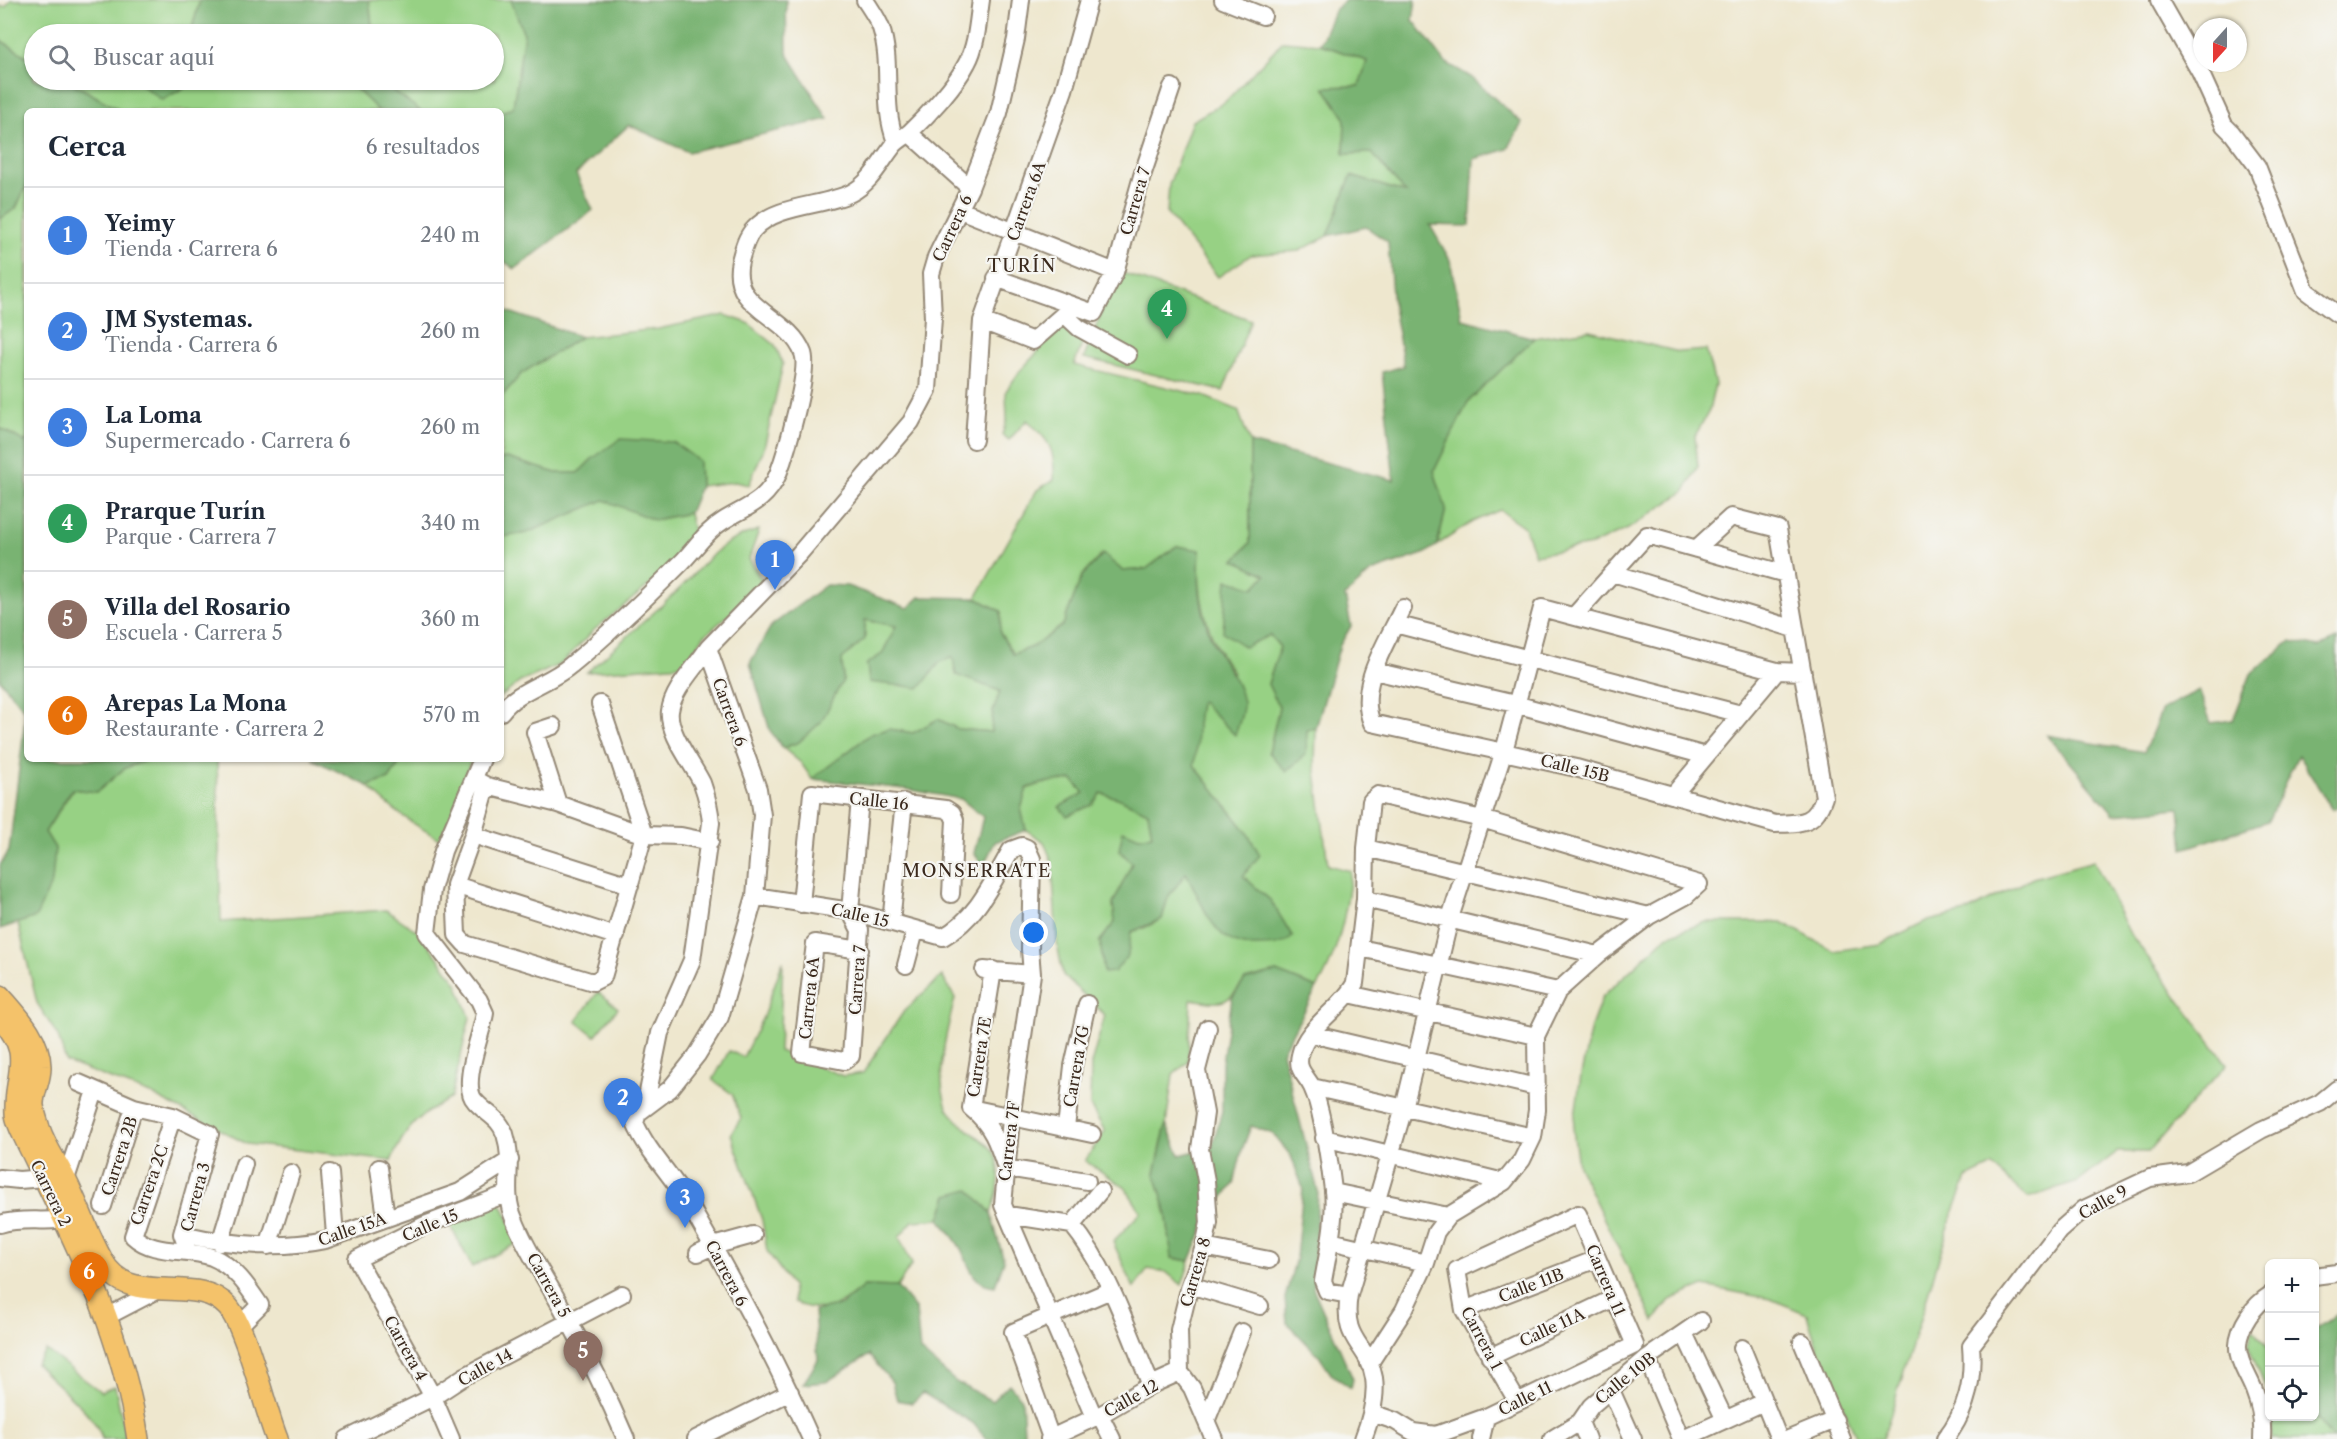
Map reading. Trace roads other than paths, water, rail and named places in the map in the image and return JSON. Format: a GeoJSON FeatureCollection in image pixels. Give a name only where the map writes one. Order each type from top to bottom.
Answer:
{"type":"FeatureCollection","features":[{"type":"Feature","properties":{"kind":"main road","name":"Carrera 2"},"geometry":{"type":"LineString","coordinates":[[0,996],[32,1036],[40,1066],[33,1106],[40,1132],[66,1179],[73,1216],[108,1316],[130,1391],[138,1439]]}},
{"type":"Feature","properties":{"kind":"main road","name":"Carrera 2"},"geometry":{"type":"LineString","coordinates":[[0,1017],[18,1041],[22,1062],[16,1115],[44,1178],[73,1216],[111,1274],[127,1283],[156,1291]]}},
{"type":"Feature","properties":{"kind":"main road"},"geometry":{"type":"LineString","coordinates":[[156,1291],[181,1289],[203,1291],[227,1306],[239,1326],[277,1439]]}},
{"type":"Feature","properties":{"kind":"street"},"geometry":{"type":"LineString","coordinates":[[865,0],[881,27],[885,49],[888,115],[903,138],[970,188]]}},
{"type":"Feature","properties":{"kind":"street"},"geometry":{"type":"LineString","coordinates":[[504,708],[509,700],[569,668],[682,562],[706,533],[724,520],[749,508],[773,486],[797,405],[805,370],[804,355],[796,340],[765,310],[749,301],[738,284],[737,275],[744,246],[753,230],[769,217],[853,192],[868,180],[967,63],[981,0]]}},
{"type":"Feature","properties":{"kind":"street","name":"Carrera 6"},"geometry":{"type":"LineString","coordinates":[[811,1439],[790,1392],[705,1249],[677,1184],[634,1123],[645,1107],[670,1089],[697,1055],[720,1017],[754,896],[762,815],[758,789],[708,648],[738,614],[757,600],[785,570],[910,422],[928,390],[932,360],[931,274],[936,257],[970,188],[1006,87],[1021,0]]}},
{"type":"Feature","properties":{"kind":"street","name":"Carrera 6A"},"geometry":{"type":"LineString","coordinates":[[974,440],[981,321],[1016,232],[1064,90],[1089,0]]}},
{"type":"Feature","properties":{"kind":"street"},"geometry":{"type":"LineString","coordinates":[[1223,0],[1263,16]]}},
{"type":"Feature","properties":{"kind":"street"},"geometry":{"type":"LineString","coordinates":[[2159,0],[2200,72],[2223,126],[2232,132],[2257,165],[2306,291],[2337,314]]}},
{"type":"Feature","properties":{"kind":"street","name":"Carrera 7"},"geometry":{"type":"LineString","coordinates":[[1069,310],[1094,313],[1115,272],[1142,176],[1172,87]]}},
{"type":"Feature","properties":{"kind":"street"},"geometry":{"type":"LineString","coordinates":[[960,210],[1115,272]]}},
{"type":"Feature","properties":{"kind":"street"},"geometry":{"type":"LineString","coordinates":[[996,278],[1069,310],[1079,328],[1128,355]]}},
{"type":"Feature","properties":{"kind":"street"},"geometry":{"type":"LineString","coordinates":[[981,321],[1033,341],[1069,310]]}},
{"type":"Feature","properties":{"kind":"street"},"geometry":{"type":"LineString","coordinates":[[1363,1439],[1372,1413],[1374,1380],[1369,1364],[1349,1333],[1346,1311],[1349,1295],[1404,1108],[1450,918],[1504,751],[1542,608],[1777,671],[1803,672],[1778,529],[1731,517],[1696,549]]}},
{"type":"Feature","properties":{"kind":"street"},"geometry":{"type":"LineString","coordinates":[[1574,616],[1647,535],[1786,574]]}},
{"type":"Feature","properties":{"kind":"street"},"geometry":{"type":"LineString","coordinates":[[1613,573],[1795,629]]}},
{"type":"Feature","properties":{"kind":"street"},"geometry":{"type":"LineString","coordinates":[[1403,608],[1374,671],[1515,704],[1706,756]]}},
{"type":"Feature","properties":{"kind":"street"},"geometry":{"type":"LineString","coordinates":[[1395,624],[1742,714]]}},
{"type":"Feature","properties":{"kind":"street"},"geometry":{"type":"LineString","coordinates":[[645,1107],[660,1033],[692,960],[710,842],[710,803],[701,781],[672,728],[670,712],[677,692],[708,648]]}},
{"type":"Feature","properties":{"kind":"street","name":"Calle 15B"},"geometry":{"type":"LineString","coordinates":[[1374,671],[1369,684],[1368,704],[1372,723],[1504,751],[1674,794],[1775,824],[1799,823],[1809,819],[1819,813],[1824,797],[1803,672]]}},
{"type":"Feature","properties":{"kind":"street"},"geometry":{"type":"LineString","coordinates":[[1674,794],[1777,671]]}},
{"type":"Feature","properties":{"kind":"street"},"geometry":{"type":"LineString","coordinates":[[482,762],[481,782],[472,834],[455,885],[457,935],[465,944],[593,982],[603,977],[644,835],[600,704]]}},
{"type":"Feature","properties":{"kind":"street"},"geometry":{"type":"LineString","coordinates":[[553,726],[535,732],[558,804]]}},
{"type":"Feature","properties":{"kind":"street"},"geometry":{"type":"LineString","coordinates":[[481,782],[558,804],[644,835],[681,837],[710,842]]}},
{"type":"Feature","properties":{"kind":"street"},"geometry":{"type":"LineString","coordinates":[[481,782],[442,852],[432,890],[427,933],[479,1000],[485,1013],[473,1060],[470,1091],[474,1101],[496,1117],[505,1134],[510,1160],[506,1194]]}},
{"type":"Feature","properties":{"kind":"street","name":"Calle 16"},"geometry":{"type":"LineString","coordinates":[[801,904],[812,793],[904,802],[946,809],[952,813],[955,819],[951,894]]}},
{"type":"Feature","properties":{"kind":"street"},"geometry":{"type":"LineString","coordinates":[[1349,1295],[1327,1291],[1323,1281],[1333,1192],[1312,1087],[1300,1072],[1300,1055],[1311,1034],[1349,994],[1355,983],[1365,899],[1366,848],[1371,801],[1378,795],[1482,819],[1699,884],[1686,896],[1649,916],[1598,955],[1558,991],[1536,1036],[1533,1137],[1522,1160],[1504,1182],[1448,1216],[1436,1232],[1426,1263],[1404,1310],[1369,1364]]}},
{"type":"Feature","properties":{"kind":"street","name":"Carrera 7"},"geometry":{"type":"LineString","coordinates":[[851,1056],[860,930],[850,910],[860,799]]}},
{"type":"Feature","properties":{"kind":"street"},"geometry":{"type":"LineString","coordinates":[[891,922],[904,802]]}},
{"type":"Feature","properties":{"kind":"street"},"geometry":{"type":"LineString","coordinates":[[472,834],[630,885]]}},
{"type":"Feature","properties":{"kind":"street","name":"Carrera 7F"},"geometry":{"type":"LineString","coordinates":[[961,927],[976,909],[1011,850],[1022,846],[1027,848],[1032,859],[1030,949],[1032,974],[1002,1195],[1008,1215],[1051,1316],[1097,1416],[1112,1439]]}},
{"type":"Feature","properties":{"kind":"street"},"geometry":{"type":"LineString","coordinates":[[1366,848],[1649,916]]}},
{"type":"Feature","properties":{"kind":"street"},"geometry":{"type":"LineString","coordinates":[[455,885],[616,936]]}},
{"type":"Feature","properties":{"kind":"street","name":"Calle 15"},"geometry":{"type":"LineString","coordinates":[[754,896],[850,910],[915,931],[943,937],[961,927]]}},
{"type":"Feature","properties":{"kind":"street"},"geometry":{"type":"LineString","coordinates":[[1365,899],[1598,955]]}},
{"type":"Feature","properties":{"kind":"street"},"geometry":{"type":"LineString","coordinates":[[906,965],[915,931]]}},
{"type":"Feature","properties":{"kind":"street","name":"Carrera 6A"},"geometry":{"type":"LineString","coordinates":[[851,1056],[844,1061],[802,1053],[815,943],[860,950]]}},
{"type":"Feature","properties":{"kind":"street"},"geometry":{"type":"LineString","coordinates":[[1360,948],[1558,991]]}},
{"type":"Feature","properties":{"kind":"street","name":"Carrera 7E"},"geometry":{"type":"LineString","coordinates":[[1005,1168],[993,1131],[986,1120],[971,1108],[988,970],[1032,974]]}},
{"type":"Feature","properties":{"kind":"street"},"geometry":{"type":"LineString","coordinates":[[1349,994],[1536,1036]]}},
{"type":"Feature","properties":{"kind":"street","name":"Carrera 7G"},"geometry":{"type":"LineString","coordinates":[[1066,1128],[1073,1066],[1087,1004]]}},
{"type":"Feature","properties":{"kind":"street","name":"Carrera 8"},"geometry":{"type":"LineString","coordinates":[[1180,1372],[1179,1330],[1209,1223],[1206,1180],[1200,1149],[1205,1113],[1197,1063],[1208,1028]]}},
{"type":"Feature","properties":{"kind":"street"},"geometry":{"type":"LineString","coordinates":[[1311,1034],[1536,1087]]}},
{"type":"Feature","properties":{"kind":"street"},"geometry":{"type":"LineString","coordinates":[[80,1083],[134,1107],[173,1116]]}},
{"type":"Feature","properties":{"kind":"street"},"geometry":{"type":"LineString","coordinates":[[1312,1087],[1533,1137]]}},
{"type":"Feature","properties":{"kind":"street","name":"Calle 9"},"geometry":{"type":"LineString","coordinates":[[1945,1439],[1956,1425],[1966,1403],[1974,1373],[1971,1346],[2059,1231],[2084,1209],[2150,1178],[2188,1173],[2261,1130],[2320,1103],[2337,1089]]}},
{"type":"Feature","properties":{"kind":"street","name":"Carrera 2"},"geometry":{"type":"LineString","coordinates":[[66,1179],[95,1091]]}},
{"type":"Feature","properties":{"kind":"street"},"geometry":{"type":"LineString","coordinates":[[2320,1103],[2337,1107]]}},
{"type":"Feature","properties":{"kind":"street","name":"Carrera 2B"},"geometry":{"type":"LineString","coordinates":[[103,1206],[134,1107]]}},
{"type":"Feature","properties":{"kind":"street"},"geometry":{"type":"LineString","coordinates":[[971,1108],[1011,1119],[1092,1134]]}},
{"type":"Feature","properties":{"kind":"street","name":"Carrera 3"},"geometry":{"type":"LineString","coordinates":[[173,1116],[210,1134],[182,1234],[191,1253]]}},
{"type":"Feature","properties":{"kind":"street","name":"Carrera 2C"},"geometry":{"type":"LineString","coordinates":[[173,1116],[133,1236],[149,1246],[191,1253]]}},
{"type":"Feature","properties":{"kind":"street"},"geometry":{"type":"LineString","coordinates":[[1324,1138],[1504,1182]]}},
{"type":"Feature","properties":{"kind":"street","name":"Calle 15A"},"geometry":{"type":"LineString","coordinates":[[182,1234],[220,1243],[268,1246],[305,1245],[460,1192],[510,1160]]}},
{"type":"Feature","properties":{"kind":"street"},"geometry":{"type":"LineString","coordinates":[[220,1243],[244,1164]]}},
{"type":"Feature","properties":{"kind":"street"},"geometry":{"type":"LineString","coordinates":[[379,1168],[386,1217]]}},
{"type":"Feature","properties":{"kind":"street"},"geometry":{"type":"LineString","coordinates":[[1005,1168],[1093,1186],[1072,1225]]}},
{"type":"Feature","properties":{"kind":"street"},"geometry":{"type":"LineString","coordinates":[[268,1246],[291,1173]]}},
{"type":"Feature","properties":{"kind":"street"},"geometry":{"type":"LineString","coordinates":[[330,1173],[335,1235]]}},
{"type":"Feature","properties":{"kind":"street"},"geometry":{"type":"LineString","coordinates":[[0,1178],[19,1180],[44,1178]]}},
{"type":"Feature","properties":{"kind":"street"},"geometry":{"type":"LineString","coordinates":[[1333,1192],[1448,1216]]}},
{"type":"Feature","properties":{"kind":"street","name":"Calle 15"},"geometry":{"type":"LineString","coordinates":[[357,1259],[425,1225],[506,1194]]}},
{"type":"Feature","properties":{"kind":"street","name":"Carrera 5"},"geometry":{"type":"LineString","coordinates":[[506,1194],[513,1219],[570,1322],[626,1439]]}},
{"type":"Feature","properties":{"kind":"street","name":"Carrera 11"},"geometry":{"type":"LineString","coordinates":[[1457,1270],[1578,1214],[1635,1346]]}},
{"type":"Feature","properties":{"kind":"street"},"geometry":{"type":"LineString","coordinates":[[1008,1215],[1072,1225],[1087,1243],[1110,1290],[1150,1384]]}},
{"type":"Feature","properties":{"kind":"street"},"geometry":{"type":"LineString","coordinates":[[0,1224],[21,1218],[73,1216]]}},
{"type":"Feature","properties":{"kind":"street"},"geometry":{"type":"LineString","coordinates":[[705,1249],[753,1235]]}},
{"type":"Feature","properties":{"kind":"street"},"geometry":{"type":"LineString","coordinates":[[1329,1241],[1426,1263]]}},
{"type":"Feature","properties":{"kind":"street"},"geometry":{"type":"LineString","coordinates":[[1204,1246],[1269,1260]]}},
{"type":"Feature","properties":{"kind":"street"},"geometry":{"type":"LineString","coordinates":[[191,1253],[213,1258],[229,1268],[241,1278],[260,1305],[239,1326]]}},
{"type":"Feature","properties":{"kind":"street","name":"Carrera 4"},"geometry":{"type":"LineString","coordinates":[[357,1259],[433,1397],[451,1439]]}},
{"type":"Feature","properties":{"kind":"street","name":"Calle 11B"},"geometry":{"type":"LineString","coordinates":[[1464,1310],[1597,1259]]}},
{"type":"Feature","properties":{"kind":"street","name":"Carrera 1"},"geometry":{"type":"LineString","coordinates":[[1457,1270],[1464,1310],[1517,1401]]}},
{"type":"Feature","properties":{"kind":"street"},"geometry":{"type":"LineString","coordinates":[[2319,1275],[2337,1273]]}},
{"type":"Feature","properties":{"kind":"street"},"geometry":{"type":"LineString","coordinates":[[1190,1285],[1260,1306]]}},
{"type":"Feature","properties":{"kind":"street"},"geometry":{"type":"LineString","coordinates":[[1050,1438],[1013,1332],[1110,1290]]}},
{"type":"Feature","properties":{"kind":"street"},"geometry":{"type":"LineString","coordinates":[[108,1316],[156,1291]]}},
{"type":"Feature","properties":{"kind":"street","name":"Calle 14"},"geometry":{"type":"LineString","coordinates":[[346,1439],[433,1397],[465,1376],[622,1294]]}},
{"type":"Feature","properties":{"kind":"street","name":"Calle 11A"},"geometry":{"type":"LineString","coordinates":[[1490,1356],[1614,1298]]}},
{"type":"Feature","properties":{"kind":"street"},"geometry":{"type":"LineString","coordinates":[[2262,1439],[2263,1421],[2256,1394],[2240,1357],[2238,1344],[2245,1323],[2260,1301],[2265,1298]]}},
{"type":"Feature","properties":{"kind":"street","name":"Calle 10B"},"geometry":{"type":"LineString","coordinates":[[1552,1439],[1588,1414],[1647,1358],[1701,1320]]}},
{"type":"Feature","properties":{"kind":"street"},"geometry":{"type":"LineString","coordinates":[[1207,1419],[1242,1332]]}},
{"type":"Feature","properties":{"kind":"street"},"geometry":{"type":"LineString","coordinates":[[1684,1333],[1725,1420]]}},
{"type":"Feature","properties":{"kind":"street"},"geometry":{"type":"LineString","coordinates":[[1802,1342],[1842,1439]]}},
{"type":"Feature","properties":{"kind":"street","name":"Calle 11"},"geometry":{"type":"LineString","coordinates":[[1372,1413],[1425,1436],[1436,1435],[1486,1417],[1635,1346]]}},
{"type":"Feature","properties":{"kind":"street"},"geometry":{"type":"LineString","coordinates":[[1742,1348],[1779,1439]]}},
{"type":"Feature","properties":{"kind":"street"},"geometry":{"type":"LineString","coordinates":[[1647,1358],[1682,1439],[1764,1402]]}},
{"type":"Feature","properties":{"kind":"street"},"geometry":{"type":"LineString","coordinates":[[1180,1372],[1192,1388],[1214,1439]]}},
{"type":"Feature","properties":{"kind":"street","name":"Calle 12"},"geometry":{"type":"LineString","coordinates":[[1050,1438],[1072,1434],[1150,1384],[1180,1372]]}},
{"type":"Feature","properties":{"kind":"street"},"geometry":{"type":"LineString","coordinates":[[1611,1390],[1633,1439]]}},
{"type":"Feature","properties":{"kind":"street"},"geometry":{"type":"LineString","coordinates":[[696,1439],[790,1392]]}},
{"type":"Feature","properties":{"kind":"street"},"geometry":{"type":"LineString","coordinates":[[1587,1439],[1588,1414]]}},
{"type":"Feature","properties":{"kind":"street"},"geometry":{"type":"LineString","coordinates":[[1481,1439],[1486,1417]]}},
{"type":"Feature","properties":{"kind":"street"},"geometry":{"type":"LineString","coordinates":[[1789,1439],[1835,1420]]}},
{"type":"Feature","properties":{"kind":"place","name":"Prarque Turín"},"geometry":{"type":"Point","coordinates":[1167,339]}},
{"type":"Feature","properties":{"kind":"place","name":"Yeimy"},"geometry":{"type":"Point","coordinates":[775,590]}},
{"type":"Feature","properties":{"kind":"place","name":"JM Systemas."},"geometry":{"type":"Point","coordinates":[623,1128]}},
{"type":"Feature","properties":{"kind":"place","name":"La Loma"},"geometry":{"type":"Point","coordinates":[685,1228]}},
{"type":"Feature","properties":{"kind":"place","name":"Arepas La Mona"},"geometry":{"type":"Point","coordinates":[89,1302]}},
{"type":"Feature","properties":{"kind":"place","name":"Villa del Rosario"},"geometry":{"type":"Point","coordinates":[583,1381]}},
{"type":"Feature","properties":{"kind":"district","name":"TURÍN"},"geometry":{"type":"Point","coordinates":[1022,266]}},
{"type":"Feature","properties":{"kind":"district","name":"MONSERRATE"},"geometry":{"type":"Point","coordinates":[977,871]}}]}
